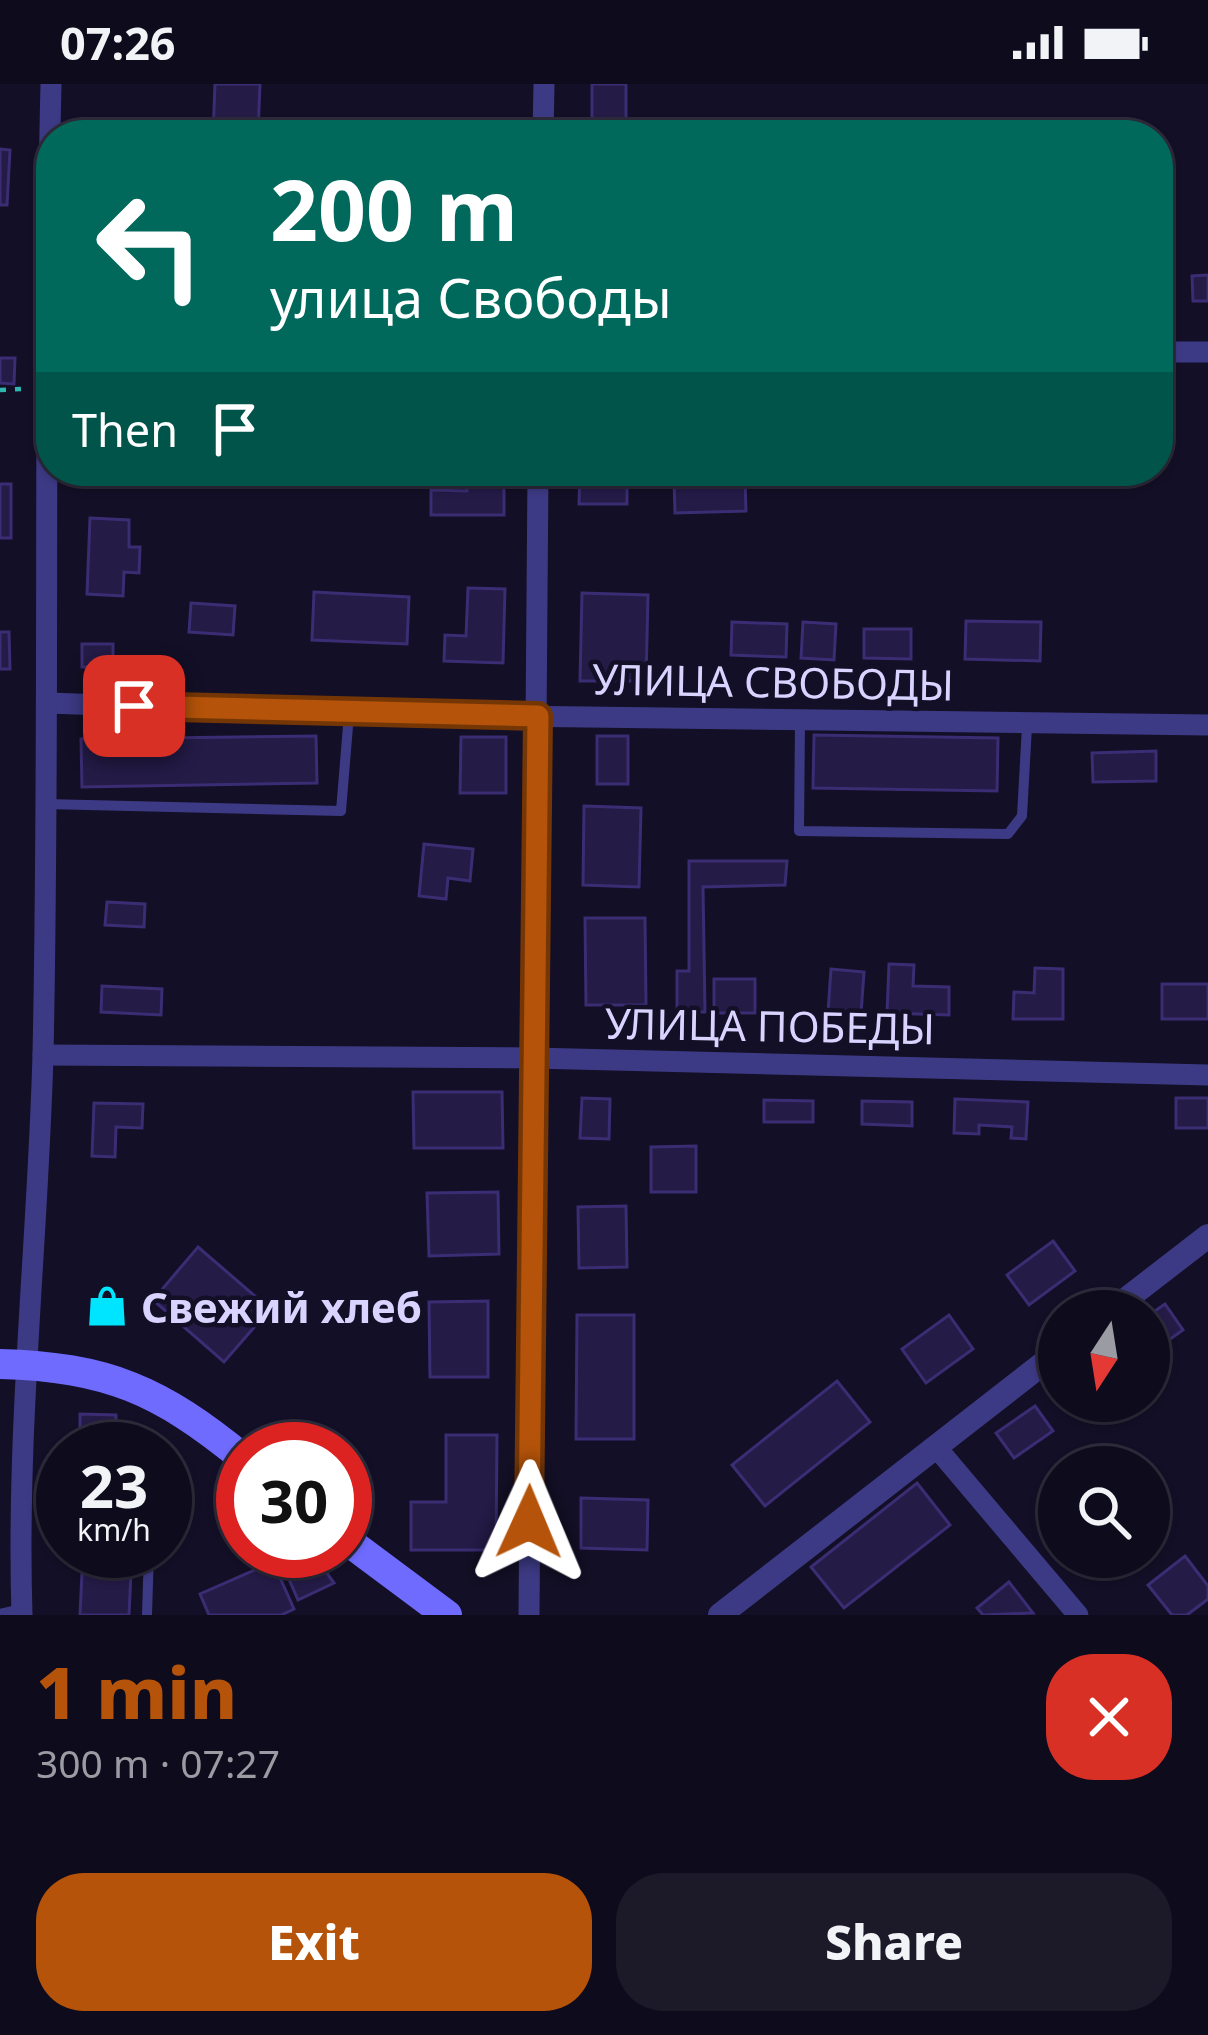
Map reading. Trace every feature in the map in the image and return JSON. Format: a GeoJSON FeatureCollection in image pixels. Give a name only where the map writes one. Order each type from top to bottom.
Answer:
{"type":"FeatureCollection","features":[{"type":"Feature","properties":{"kind":"main road"},"geometry":{"type":"LineString","coordinates":[[14,1364],[102,1373],[148,1391],[216,1439]]}},
{"type":"Feature","properties":{"kind":"main road"},"geometry":{"type":"LineString","coordinates":[[372,1559],[447,1615]]}},
{"type":"Feature","properties":{"kind":"street"},"geometry":{"type":"LineString","coordinates":[[51,84],[51,120]]}},
{"type":"Feature","properties":{"kind":"street"},"geometry":{"type":"LineString","coordinates":[[543,120],[544,84]]}},
{"type":"Feature","properties":{"kind":"street"},"geometry":{"type":"LineString","coordinates":[[1173,352],[1208,352]]}},
{"type":"Feature","properties":{"kind":"street"},"geometry":{"type":"LineString","coordinates":[[14,1613],[14,1364],[43,1055],[48,486]]}},
{"type":"Feature","properties":{"kind":"street"},"geometry":{"type":"LineString","coordinates":[[529,1615],[538,486]]}},
{"type":"Feature","properties":{"kind":"street","name":"УЛИЦА СВОБОДЫ"},"geometry":{"type":"LineString","coordinates":[[48,703],[349,714],[1208,725]]}},
{"type":"Feature","properties":{"kind":"street","name":"УЛИЦА ПОБЕДЫ"},"geometry":{"type":"LineString","coordinates":[[43,1055],[533,1058],[1208,1075]]}},
{"type":"Feature","properties":{"kind":"street"},"geometry":{"type":"LineString","coordinates":[[1138,1290],[1208,1236]]}},
{"type":"Feature","properties":{"kind":"street"},"geometry":{"type":"LineString","coordinates":[[720,1615],[1038,1368]]}},
{"type":"Feature","properties":{"kind":"street"},"geometry":{"type":"LineString","coordinates":[[936,1448],[1078,1615]]}},
{"type":"Feature","properties":{"kind":"lane"},"geometry":{"type":"LineString","coordinates":[[43,804],[341,811],[349,714]]}},
{"type":"Feature","properties":{"kind":"lane"},"geometry":{"type":"LineString","coordinates":[[800,721],[799,831],[951,836],[1008,834],[1022,816],[1027,726]]}},
{"type":"Feature","properties":{"kind":"lane"},"geometry":{"type":"LineString","coordinates":[[147,1615],[148,1578]]}},
{"type":"Feature","properties":{"kind":"building"},"geometry":{"type":"Polygon","coordinates":[[[215,84],[260,84],[259,120],[214,120],[215,84]]]}},
{"type":"Feature","properties":{"kind":"building"},"geometry":{"type":"Polygon","coordinates":[[[592,84],[626,84],[626,120],[592,120],[592,84]]]}},
{"type":"Feature","properties":{"kind":"building"},"geometry":{"type":"Polygon","coordinates":[[[0,149],[10,150],[7,205],[0,205],[0,149]]]}},
{"type":"Feature","properties":{"kind":"building"},"geometry":{"type":"Polygon","coordinates":[[[1208,275],[1208,301],[1193,301],[1192,276],[1208,275]]]}},
{"type":"Feature","properties":{"kind":"building"},"geometry":{"type":"Polygon","coordinates":[[[0,358],[15,358],[14,384],[0,383],[0,358]]]}},
{"type":"Feature","properties":{"kind":"building"},"geometry":{"type":"Polygon","coordinates":[[[0,484],[11,484],[11,538],[0,538],[0,484]]]}},
{"type":"Feature","properties":{"kind":"building"},"geometry":{"type":"Polygon","coordinates":[[[467,486],[504,486],[504,515],[431,515],[431,490],[467,491],[467,486]]]}},
{"type":"Feature","properties":{"kind":"building"},"geometry":{"type":"Polygon","coordinates":[[[580,486],[627,486],[627,504],[579,504],[580,486]]]}},
{"type":"Feature","properties":{"kind":"building"},"geometry":{"type":"Polygon","coordinates":[[[674,486],[745,486],[746,511],[675,513],[674,486]]]}},
{"type":"Feature","properties":{"kind":"building"},"geometry":{"type":"Polygon","coordinates":[[[90,518],[129,520],[129,547],[140,547],[139,573],[124,572],[123,596],[87,594],[90,518]]]}},
{"type":"Feature","properties":{"kind":"building"},"geometry":{"type":"Polygon","coordinates":[[[468,588],[505,589],[503,663],[444,661],[445,635],[466,636],[468,588]]]}},
{"type":"Feature","properties":{"kind":"building"},"geometry":{"type":"Polygon","coordinates":[[[314,592],[409,597],[407,644],[312,640],[314,592]]]}},
{"type":"Feature","properties":{"kind":"building"},"geometry":{"type":"Polygon","coordinates":[[[582,593],[648,595],[646,681],[580,681],[582,593]]]}},
{"type":"Feature","properties":{"kind":"building"},"geometry":{"type":"Polygon","coordinates":[[[191,603],[235,606],[233,635],[189,632],[191,603]]]}},
{"type":"Feature","properties":{"kind":"building"},"geometry":{"type":"Polygon","coordinates":[[[966,621],[1041,622],[1040,661],[965,659],[966,621]]]}},
{"type":"Feature","properties":{"kind":"building"},"geometry":{"type":"Polygon","coordinates":[[[732,622],[787,624],[786,657],[731,655],[732,622]]]}},
{"type":"Feature","properties":{"kind":"building"},"geometry":{"type":"Polygon","coordinates":[[[803,622],[836,624],[834,660],[801,658],[803,622]]]}},
{"type":"Feature","properties":{"kind":"building"},"geometry":{"type":"Polygon","coordinates":[[[864,629],[911,629],[911,659],[864,658],[864,629]]]}},
{"type":"Feature","properties":{"kind":"building"},"geometry":{"type":"Polygon","coordinates":[[[0,632],[9,632],[10,669],[0,669],[0,632]]]}},
{"type":"Feature","properties":{"kind":"building"},"geometry":{"type":"Polygon","coordinates":[[[82,644],[113,644],[113,667],[82,667],[82,644]]]}},
{"type":"Feature","properties":{"kind":"building"},"geometry":{"type":"Polygon","coordinates":[[[814,735],[998,738],[997,791],[813,788],[814,735]]]}},
{"type":"Feature","properties":{"kind":"building"},"geometry":{"type":"Polygon","coordinates":[[[316,736],[317,783],[82,787],[81,739],[316,736]]]}},
{"type":"Feature","properties":{"kind":"building"},"geometry":{"type":"Polygon","coordinates":[[[597,736],[628,736],[628,784],[597,784],[597,736]]]}},
{"type":"Feature","properties":{"kind":"building"},"geometry":{"type":"Polygon","coordinates":[[[461,737],[506,737],[506,793],[460,793],[461,737]]]}},
{"type":"Feature","properties":{"kind":"building"},"geometry":{"type":"Polygon","coordinates":[[[1156,751],[1156,781],[1093,782],[1092,753],[1156,751]]]}},
{"type":"Feature","properties":{"kind":"building"},"geometry":{"type":"Polygon","coordinates":[[[584,806],[641,808],[639,887],[583,885],[584,806]]]}},
{"type":"Feature","properties":{"kind":"building"},"geometry":{"type":"Polygon","coordinates":[[[424,844],[473,849],[470,881],[448,878],[446,899],[419,896],[424,844]]]}},
{"type":"Feature","properties":{"kind":"building"},"geometry":{"type":"Polygon","coordinates":[[[689,861],[787,861],[785,885],[703,887],[705,1012],[677,1012],[677,971],[689,971],[689,861]]]}},
{"type":"Feature","properties":{"kind":"building"},"geometry":{"type":"Polygon","coordinates":[[[107,902],[145,904],[144,927],[105,925],[107,902]]]}},
{"type":"Feature","properties":{"kind":"building"},"geometry":{"type":"Polygon","coordinates":[[[585,918],[645,918],[646,1005],[586,1005],[585,918]]]}},
{"type":"Feature","properties":{"kind":"building"},"geometry":{"type":"Polygon","coordinates":[[[889,964],[914,965],[913,986],[949,987],[949,1015],[887,1013],[889,964]]]}},
{"type":"Feature","properties":{"kind":"building"},"geometry":{"type":"Polygon","coordinates":[[[1035,968],[1063,969],[1063,1019],[1013,1019],[1014,992],[1034,993],[1035,968]]]}},
{"type":"Feature","properties":{"kind":"building"},"geometry":{"type":"Polygon","coordinates":[[[831,969],[864,972],[861,1014],[828,1012],[831,969]]]}},
{"type":"Feature","properties":{"kind":"building"},"geometry":{"type":"Polygon","coordinates":[[[714,979],[755,979],[755,1013],[714,1013],[714,979]]]}},
{"type":"Feature","properties":{"kind":"building"},"geometry":{"type":"Polygon","coordinates":[[[1162,984],[1208,984],[1208,1019],[1162,1019],[1162,984]]]}},
{"type":"Feature","properties":{"kind":"building"},"geometry":{"type":"Polygon","coordinates":[[[102,986],[162,989],[161,1015],[101,1012],[102,986]]]}},
{"type":"Feature","properties":{"kind":"building"},"geometry":{"type":"Polygon","coordinates":[[[413,1092],[502,1092],[503,1148],[414,1148],[413,1092]]]}},
{"type":"Feature","properties":{"kind":"building"},"geometry":{"type":"Polygon","coordinates":[[[582,1098],[610,1099],[609,1139],[580,1138],[582,1098]]]}},
{"type":"Feature","properties":{"kind":"building"},"geometry":{"type":"Polygon","coordinates":[[[1176,1098],[1208,1098],[1208,1128],[1176,1128],[1176,1098]]]}},
{"type":"Feature","properties":{"kind":"building"},"geometry":{"type":"Polygon","coordinates":[[[955,1099],[1028,1102],[1026,1139],[1011,1138],[1012,1127],[979,1125],[979,1134],[954,1133],[955,1099]]]}},
{"type":"Feature","properties":{"kind":"building"},"geometry":{"type":"Polygon","coordinates":[[[764,1100],[813,1101],[813,1122],[764,1122],[764,1100]]]}},
{"type":"Feature","properties":{"kind":"building"},"geometry":{"type":"Polygon","coordinates":[[[862,1101],[912,1102],[912,1126],[862,1124],[862,1101]]]}},
{"type":"Feature","properties":{"kind":"building"},"geometry":{"type":"Polygon","coordinates":[[[94,1103],[143,1104],[142,1128],[116,1127],[115,1157],[92,1156],[94,1103]]]}},
{"type":"Feature","properties":{"kind":"building"},"geometry":{"type":"Polygon","coordinates":[[[696,1146],[696,1192],[651,1192],[651,1147],[696,1146]]]}},
{"type":"Feature","properties":{"kind":"building"},"geometry":{"type":"Polygon","coordinates":[[[498,1192],[499,1254],[429,1256],[427,1193],[498,1192]]]}},
{"type":"Feature","properties":{"kind":"building"},"geometry":{"type":"Polygon","coordinates":[[[626,1206],[627,1267],[579,1268],[578,1207],[626,1206]]]}},
{"type":"Feature","properties":{"kind":"building"},"geometry":{"type":"Polygon","coordinates":[[[1053,1241],[1075,1271],[1049,1290],[1038,1290],[1038,1298],[1029,1305],[1007,1275],[1053,1241]]]}},
{"type":"Feature","properties":{"kind":"building"},"geometry":{"type":"Polygon","coordinates":[[[198,1247],[270,1309],[224,1362],[153,1300],[198,1247]]]}},
{"type":"Feature","properties":{"kind":"building"},"geometry":{"type":"Polygon","coordinates":[[[488,1301],[488,1377],[430,1377],[429,1302],[488,1301]]]}},
{"type":"Feature","properties":{"kind":"building"},"geometry":{"type":"Polygon","coordinates":[[[1170,1311],[1183,1330],[1170,1339],[1170,1311]]]}},
{"type":"Feature","properties":{"kind":"building"},"geometry":{"type":"Polygon","coordinates":[[[577,1315],[634,1315],[634,1439],[576,1439],[577,1315]]]}},
{"type":"Feature","properties":{"kind":"building"},"geometry":{"type":"Polygon","coordinates":[[[949,1315],[973,1349],[926,1383],[902,1349],[949,1315]]]}},
{"type":"Feature","properties":{"kind":"building"},"geometry":{"type":"Polygon","coordinates":[[[837,1381],[870,1422],[765,1506],[732,1465],[837,1381]]]}},
{"type":"Feature","properties":{"kind":"building"},"geometry":{"type":"Polygon","coordinates":[[[1035,1406],[1038,1422],[1047,1422],[1053,1431],[1014,1458],[996,1433],[1035,1406]]]}},
{"type":"Feature","properties":{"kind":"building"},"geometry":{"type":"Polygon","coordinates":[[[80,1414],[116,1415],[116,1422],[80,1422],[80,1414]]]}},
{"type":"Feature","properties":{"kind":"building"},"geometry":{"type":"Polygon","coordinates":[[[446,1435],[497,1435],[496,1550],[411,1550],[411,1502],[446,1502],[446,1435]]]}},
{"type":"Feature","properties":{"kind":"building"},"geometry":{"type":"Polygon","coordinates":[[[917,1483],[950,1525],[844,1608],[811,1567],[917,1483]]]}},
{"type":"Feature","properties":{"kind":"building"},"geometry":{"type":"Polygon","coordinates":[[[581,1498],[648,1500],[647,1550],[581,1548],[581,1498]]]}},
{"type":"Feature","properties":{"kind":"building"},"geometry":{"type":"Polygon","coordinates":[[[1185,1556],[1208,1586],[1208,1599],[1187,1615],[1172,1615],[1148,1585],[1157,1578],[1170,1578],[1170,1568],[1185,1556]]]}},
{"type":"Feature","properties":{"kind":"building"},"geometry":{"type":"Polygon","coordinates":[[[82,1578],[131,1578],[129,1615],[80,1615],[82,1578]]]}},
{"type":"Feature","properties":{"kind":"building"},"geometry":{"type":"Polygon","coordinates":[[[236,1578],[280,1578],[294,1609],[281,1615],[209,1615],[200,1594],[236,1578]]]}},
{"type":"Feature","properties":{"kind":"building"},"geometry":{"type":"Polygon","coordinates":[[[288,1578],[330,1578],[334,1583],[298,1600],[288,1578]]]}},
{"type":"Feature","properties":{"kind":"building"},"geometry":{"type":"Polygon","coordinates":[[[1009,1582],[1033,1613],[983,1615],[977,1608],[1009,1582]]]}},
{"type":"Feature","properties":{"kind":"place","name":"Свежий хлеб"},"geometry":{"type":"Point","coordinates":[107,1306]}},
{"type":"Feature","properties":{"kind":"route"},"geometry":{"type":"LineString","coordinates":[[134,706],[538,716],[529,1522]]}}]}
